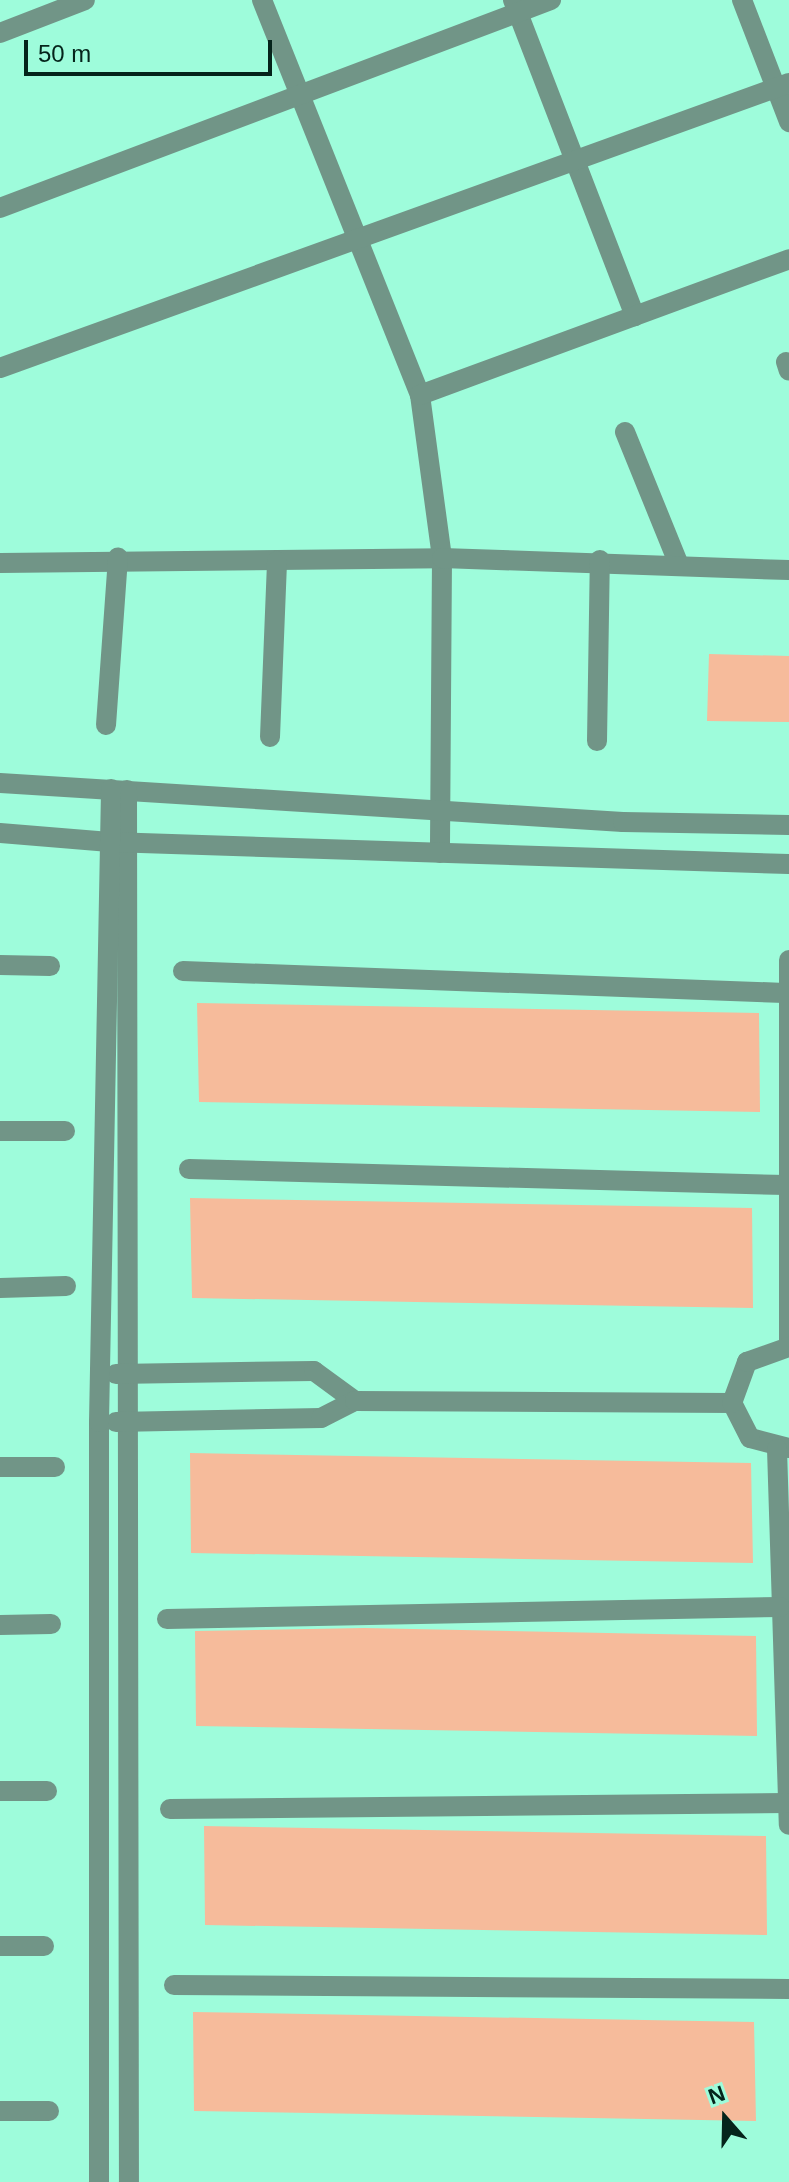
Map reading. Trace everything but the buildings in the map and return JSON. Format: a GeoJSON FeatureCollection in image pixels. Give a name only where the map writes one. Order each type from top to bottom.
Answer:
{"type":"FeatureCollection","features":[{"type":"Feature","properties":{"kind":"street"},"geometry":{"type":"LineString","coordinates":[[0,33],[85,0]]}},
{"type":"Feature","properties":{"kind":"street"},"geometry":{"type":"LineString","coordinates":[[262,0],[420,395],[442,558],[440,853]]}},
{"type":"Feature","properties":{"kind":"street"},"geometry":{"type":"LineString","coordinates":[[0,208],[299,94],[516,6],[551,0]]}},
{"type":"Feature","properties":{"kind":"street"},"geometry":{"type":"LineString","coordinates":[[742,0],[783,85],[789,122]]}},
{"type":"Feature","properties":{"kind":"street"},"geometry":{"type":"LineString","coordinates":[[516,6],[635,316]]}},
{"type":"Feature","properties":{"kind":"street"},"geometry":{"type":"LineString","coordinates":[[0,368],[360,243],[783,85]]}},
{"type":"Feature","properties":{"kind":"street"},"geometry":{"type":"LineString","coordinates":[[420,395],[789,259]]}},
{"type":"Feature","properties":{"kind":"street"},"geometry":{"type":"LineString","coordinates":[[625,432],[679,565]]}},
{"type":"Feature","properties":{"kind":"street"},"geometry":{"type":"LineString","coordinates":[[0,563],[118,557],[277,561],[442,558],[600,560],[789,570]]}},
{"type":"Feature","properties":{"kind":"street"},"geometry":{"type":"LineString","coordinates":[[106,725],[118,557]]}},
{"type":"Feature","properties":{"kind":"street"},"geometry":{"type":"LineString","coordinates":[[597,741],[600,560]]}},
{"type":"Feature","properties":{"kind":"street"},"geometry":{"type":"LineString","coordinates":[[270,737],[277,561]]}},
{"type":"Feature","properties":{"kind":"street"},"geometry":{"type":"LineString","coordinates":[[0,783],[441,810],[789,825]]}},
{"type":"Feature","properties":{"kind":"street"},"geometry":{"type":"LineString","coordinates":[[119,789],[130,1374],[129,2182]]}},
{"type":"Feature","properties":{"kind":"street"},"geometry":{"type":"LineString","coordinates":[[0,833],[119,842],[789,864]]}},
{"type":"Feature","properties":{"kind":"street"},"geometry":{"type":"LineString","coordinates":[[99,2182],[99,1422],[119,842]]}},
{"type":"Feature","properties":{"kind":"street"},"geometry":{"type":"LineString","coordinates":[[789,960],[785,993],[789,1347],[747,1362],[732,1403],[750,1438],[783,1449],[780,1607],[786,1682],[786,1803],[789,1825]]}},
{"type":"Feature","properties":{"kind":"street"},"geometry":{"type":"LineString","coordinates":[[0,965],[50,966]]}},
{"type":"Feature","properties":{"kind":"street"},"geometry":{"type":"LineString","coordinates":[[183,971],[785,993]]}},
{"type":"Feature","properties":{"kind":"street"},"geometry":{"type":"LineString","coordinates":[[0,1131],[65,1131]]}},
{"type":"Feature","properties":{"kind":"street"},"geometry":{"type":"LineString","coordinates":[[189,1169],[786,1185]]}},
{"type":"Feature","properties":{"kind":"street"},"geometry":{"type":"LineString","coordinates":[[0,1288],[66,1286]]}},
{"type":"Feature","properties":{"kind":"street"},"geometry":{"type":"LineString","coordinates":[[102,1374],[314,1371],[355,1401]]}},
{"type":"Feature","properties":{"kind":"street"},"geometry":{"type":"LineString","coordinates":[[99,1422],[321,1418],[355,1401],[732,1403]]}},
{"type":"Feature","properties":{"kind":"street"},"geometry":{"type":"LineString","coordinates":[[0,1467],[55,1467]]}},
{"type":"Feature","properties":{"kind":"street"},"geometry":{"type":"LineString","coordinates":[[167,1619],[780,1607]]}},
{"type":"Feature","properties":{"kind":"street"},"geometry":{"type":"LineString","coordinates":[[0,1625],[51,1624]]}},
{"type":"Feature","properties":{"kind":"street"},"geometry":{"type":"LineString","coordinates":[[0,1791],[47,1791]]}},
{"type":"Feature","properties":{"kind":"street"},"geometry":{"type":"LineString","coordinates":[[170,1809],[786,1803]]}},
{"type":"Feature","properties":{"kind":"street"},"geometry":{"type":"LineString","coordinates":[[0,1946],[44,1946]]}},
{"type":"Feature","properties":{"kind":"street"},"geometry":{"type":"LineString","coordinates":[[174,1985],[789,1989]]}},
{"type":"Feature","properties":{"kind":"street"},"geometry":{"type":"LineString","coordinates":[[99,1998],[131,1996]]}},
{"type":"Feature","properties":{"kind":"street"},"geometry":{"type":"LineString","coordinates":[[0,2111],[49,2111]]}}]}
